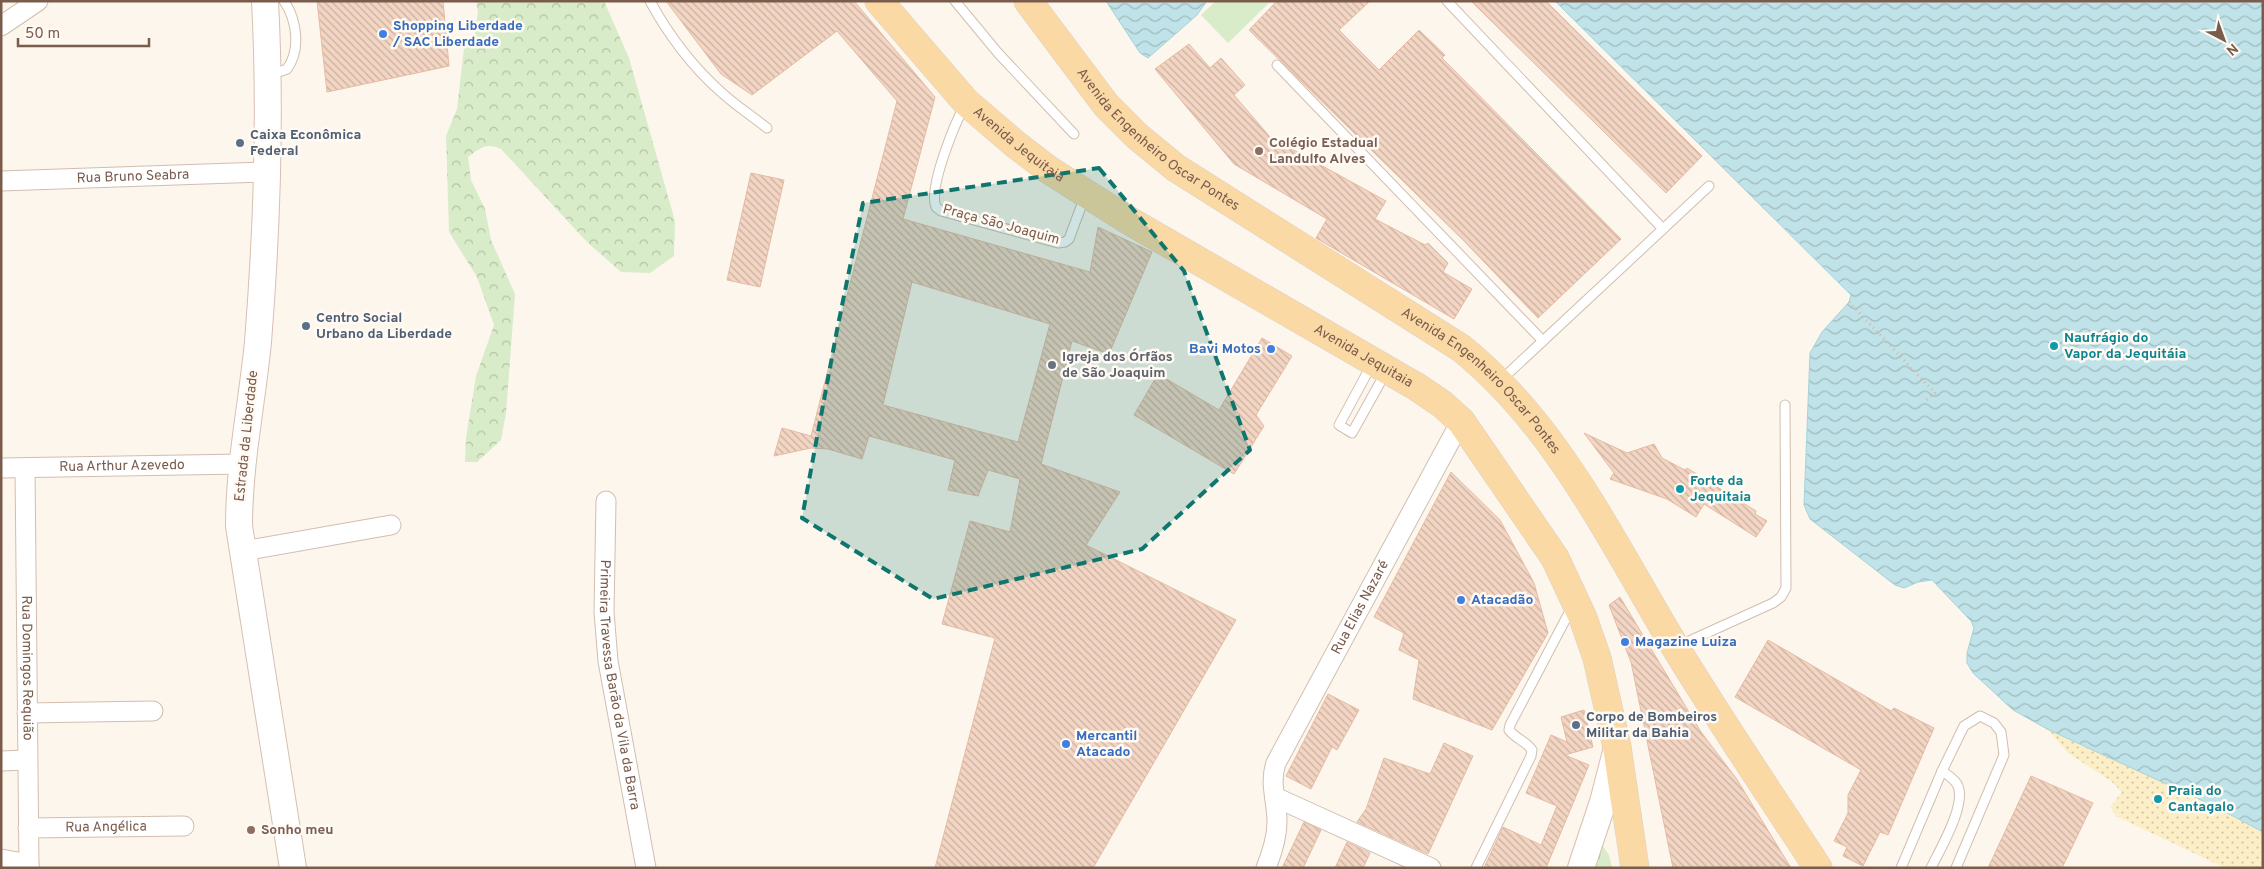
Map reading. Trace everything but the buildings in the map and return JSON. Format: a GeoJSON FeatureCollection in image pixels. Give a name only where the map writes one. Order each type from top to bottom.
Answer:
{"type":"FeatureCollection","features":[{"type":"Feature","properties":{"kind":"main road","name":"Estrada da Liberdade"},"geometry":{"type":"LineString","coordinates":[[265,1],[268,75],[260,313],[239,498],[239,526],[293,868]]}},
{"type":"Feature","properties":{"kind":"main road","name":"Avenida Jequitaia"},"geometry":{"type":"LineString","coordinates":[[879,1],[966,102],[1015,144],[1086,194],[1381,366],[1442,404],[1461,421],[1554,558],[1575,600],[1597,658],[1617,747],[1635,868]]}},
{"type":"Feature","properties":{"kind":"main road","name":"Avenida Engenheiro Oscar Pontes"},"geometry":{"type":"LineString","coordinates":[[1028,1],[1106,105],[1137,136],[1176,168],[1461,348],[1498,382],[1560,457],[1675,646],[1818,868]]}},
{"type":"Feature","properties":{"kind":"main road"},"geometry":{"type":"LineString","coordinates":[[1581,868],[1603,802],[1617,747]]}},
{"type":"Feature","properties":{"kind":"street"},"geometry":{"type":"LineString","coordinates":[[1,26],[38,1]]}},
{"type":"Feature","properties":{"kind":"street","name":"Rua Bruno Seabra"},"geometry":{"type":"LineString","coordinates":[[1,181],[266,172]]}},
{"type":"Feature","properties":{"kind":"street","name":"Rua Elias Nazaré"},"geometry":{"type":"LineString","coordinates":[[1266,868],[1275,842],[1277,822],[1272,780],[1276,763],[1461,421]]}},
{"type":"Feature","properties":{"kind":"street","name":"Rua Arthur Azevedo"},"geometry":{"type":"LineString","coordinates":[[1,468],[244,464]]}},
{"type":"Feature","properties":{"kind":"street","name":"Rua Domingos Requião"},"geometry":{"type":"LineString","coordinates":[[25,468],[26,760],[29,866]]}},
{"type":"Feature","properties":{"kind":"street","name":"Primeira Travessa Barão da Vila da Barra"},"geometry":{"type":"LineString","coordinates":[[606,501],[604,602],[608,661],[646,868]]}},
{"type":"Feature","properties":{"kind":"street"},"geometry":{"type":"LineString","coordinates":[[243,551],[391,525]]}},
{"type":"Feature","properties":{"kind":"street"},"geometry":{"type":"LineString","coordinates":[[27,713],[153,711]]}},
{"type":"Feature","properties":{"kind":"street"},"geometry":{"type":"LineString","coordinates":[[1,760],[26,760]]}},
{"type":"Feature","properties":{"kind":"street"},"geometry":{"type":"LineString","coordinates":[[1274,797],[1432,868]]}},
{"type":"Feature","properties":{"kind":"street","name":"Rua Angélica"},"geometry":{"type":"LineString","coordinates":[[28,828],[184,826]]}},
{"type":"Feature","properties":{"kind":"street"},"geometry":{"type":"LineString","coordinates":[[1,859],[29,866]]}},
{"type":"Feature","properties":{"kind":"lane"},"geometry":{"type":"LineString","coordinates":[[268,75],[280,73],[287,69],[296,52],[293,21],[284,1]]}},
{"type":"Feature","properties":{"kind":"lane"},"geometry":{"type":"LineString","coordinates":[[650,1],[662,23],[691,61],[720,92],[767,128]]}},
{"type":"Feature","properties":{"kind":"lane"},"geometry":{"type":"LineString","coordinates":[[955,1],[998,53],[1074,134]]}},
{"type":"Feature","properties":{"kind":"lane"},"geometry":{"type":"LineString","coordinates":[[1447,1],[1663,229]]}},
{"type":"Feature","properties":{"kind":"lane"},"geometry":{"type":"LineString","coordinates":[[1277,65],[1543,341]]}},
{"type":"Feature","properties":{"kind":"lane","name":"Praça São Joaquim"},"geometry":{"type":"LineString","coordinates":[[966,102],[945,149],[935,196],[936,207],[941,211],[1058,243],[1069,239],[1086,194]]}},
{"type":"Feature","properties":{"kind":"lane"},"geometry":{"type":"LineString","coordinates":[[1498,382],[1709,186]]}},
{"type":"Feature","properties":{"kind":"lane"},"geometry":{"type":"LineString","coordinates":[[1381,366],[1352,433],[1339,425],[1381,366]]}},
{"type":"Feature","properties":{"kind":"lane"},"geometry":{"type":"LineString","coordinates":[[1675,646],[1773,603],[1781,597],[1786,588],[1785,405]]}},
{"type":"Feature","properties":{"kind":"lane"},"geometry":{"type":"LineString","coordinates":[[1476,868],[1531,756],[1532,750],[1529,745],[1513,735],[1510,725],[1575,600]]}},
{"type":"Feature","properties":{"kind":"lane"},"geometry":{"type":"LineString","coordinates":[[1901,868],[1942,771],[1964,726],[1980,716],[1994,723],[2001,732],[2004,755],[1956,868]]}},
{"type":"Feature","properties":{"kind":"lane"},"geometry":{"type":"LineString","coordinates":[[1932,868],[1958,809],[1960,794],[1953,779],[1942,771]]}},
{"type":"Feature","properties":{"kind":"path"},"geometry":{"type":"LineString","coordinates":[[1848,302],[1935,393],[1925,401]]}},
{"type":"Feature","properties":{"kind":"highlighted area"},"geometry":{"type":"Polygon","coordinates":[[[1099,168],[1184,271],[1250,450],[1142,549],[933,599],[802,518],[863,203],[1099,168]]]}},
{"type":"Feature","properties":{"kind":"green space"},"geometry":{"type":"Polygon","coordinates":[[[476,1],[604,1],[629,58],[675,221],[674,256],[650,273],[621,272],[587,242],[501,149],[488,146],[468,157],[471,180],[485,209],[491,240],[515,294],[506,413],[501,440],[477,462],[465,462],[466,438],[476,376],[494,325],[477,277],[449,232],[446,136],[457,109],[464,48],[474,40],[478,11],[476,1]]]}},
{"type":"Feature","properties":{"kind":"green space"},"geometry":{"type":"Polygon","coordinates":[[[1216,1],[1271,1],[1228,43],[1201,15],[1216,1]]]}},
{"type":"Feature","properties":{"kind":"green space"},"geometry":{"type":"Polygon","coordinates":[[[1598,839],[1609,855],[1612,868],[1587,868],[1598,839]]]}},
{"type":"Feature","properties":{"kind":"sand","name":"Praia do Cantagalo"},"geometry":{"type":"Polygon","coordinates":[[[2047,729],[2214,806],[2263,832],[2263,868],[2225,868],[2116,816],[2110,807],[2122,792],[2111,781],[2068,753],[2047,729]]]}},
{"type":"Feature","properties":{"kind":"water"},"geometry":{"type":"Polygon","coordinates":[[[1106,1],[1207,1],[1197,15],[1148,58],[1140,53],[1106,1]]]}},
{"type":"Feature","properties":{"kind":"water"},"geometry":{"type":"Polygon","coordinates":[[[1555,1],[2263,1],[2263,832],[2214,806],[2047,729],[2013,710],[1973,673],[1967,663],[1967,653],[1974,628],[1971,621],[1932,580],[1918,582],[1904,588],[1895,585],[1810,519],[1804,505],[1810,353],[1822,332],[1849,302],[1851,295],[1555,1]]]}},
{"type":"Feature","properties":{"kind":"place","name":"Shopping Liberdade / SAC Liberdade"},"geometry":{"type":"Point","coordinates":[383,34]}},
{"type":"Feature","properties":{"kind":"place","name":"Caixa Econômica Federal"},"geometry":{"type":"Point","coordinates":[240,143]}},
{"type":"Feature","properties":{"kind":"place","name":"Colégio Estadual Landulfo Alves"},"geometry":{"type":"Point","coordinates":[1259,151]}},
{"type":"Feature","properties":{"kind":"place","name":"Centro Social Urbano da Liberdade"},"geometry":{"type":"Point","coordinates":[306,326]}},
{"type":"Feature","properties":{"kind":"place","name":"Naufrágio do Vapor da Jequitáia"},"geometry":{"type":"Point","coordinates":[2054,346]}},
{"type":"Feature","properties":{"kind":"place","name":"Bavi Motos"},"geometry":{"type":"Point","coordinates":[1271,349]}},
{"type":"Feature","properties":{"kind":"place","name":"Igreja dos Órfãos de São Joaquim"},"geometry":{"type":"Point","coordinates":[1052,365]}},
{"type":"Feature","properties":{"kind":"place","name":"Forte da Jequitaia"},"geometry":{"type":"Point","coordinates":[1680,489]}},
{"type":"Feature","properties":{"kind":"place","name":"Atacadão"},"geometry":{"type":"Point","coordinates":[1461,600]}},
{"type":"Feature","properties":{"kind":"place","name":"Magazine Luiza"},"geometry":{"type":"Point","coordinates":[1625,642]}},
{"type":"Feature","properties":{"kind":"place","name":"Corpo de Bombeiros Militar da Bahia"},"geometry":{"type":"Point","coordinates":[1576,725]}},
{"type":"Feature","properties":{"kind":"place","name":"Mercantil Atacado"},"geometry":{"type":"Point","coordinates":[1066,744]}},
{"type":"Feature","properties":{"kind":"place","name":"Praia do Cantagalo"},"geometry":{"type":"Point","coordinates":[2158,799]}},
{"type":"Feature","properties":{"kind":"place","name":"Sonho meu"},"geometry":{"type":"Point","coordinates":[251,830]}}]}
